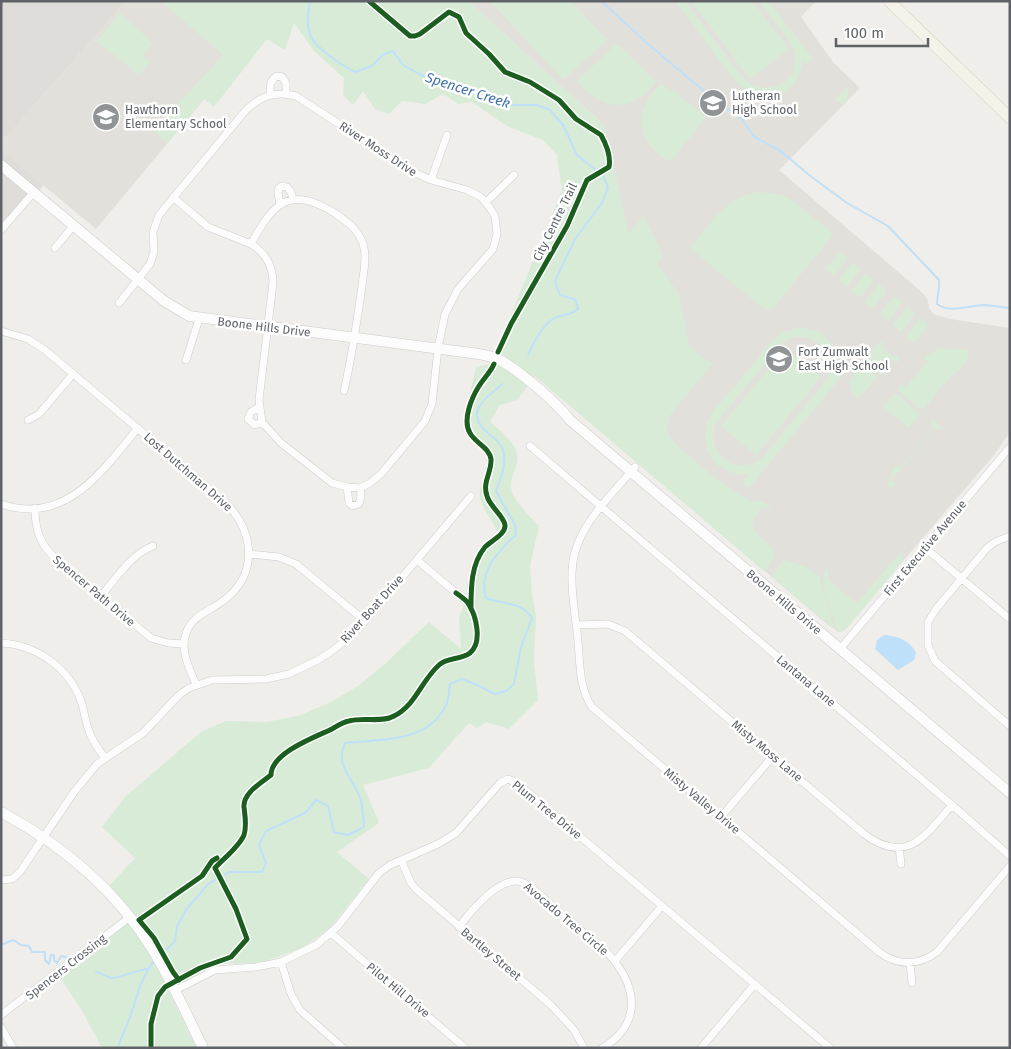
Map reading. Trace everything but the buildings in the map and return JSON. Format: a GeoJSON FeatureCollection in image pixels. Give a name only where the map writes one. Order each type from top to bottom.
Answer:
{"type":"FeatureCollection","features":[{"type":"Feature","properties":{"kind":"main road"},"geometry":{"type":"LineString","coordinates":[[895,3],[1010,118]]}},
{"type":"Feature","properties":{"kind":"street"},"geometry":{"type":"LineString","coordinates":[[120,302],[146,270],[152,258],[155,224],[159,215],[173,197],[250,106],[260,98],[270,94],[270,85],[273,79],[278,76],[282,77],[286,83],[286,94]]}},
{"type":"Feature","properties":{"kind":"street","name":"River Moss Drive"},"geometry":{"type":"LineString","coordinates":[[270,94],[286,94],[303,100],[413,172],[431,180],[467,190],[486,202]]}},
{"type":"Feature","properties":{"kind":"street"},"geometry":{"type":"LineString","coordinates":[[431,180],[447,135]]}},
{"type":"Feature","properties":{"kind":"street","name":"Boone Hills Drive"},"geometry":{"type":"LineString","coordinates":[[1,165],[138,280],[172,307],[189,316],[268,328],[438,348],[496,358],[512,368],[561,408],[570,420],[634,470],[842,646],[1010,784]]}},
{"type":"Feature","properties":{"kind":"street"},"geometry":{"type":"LineString","coordinates":[[173,197],[208,227],[251,244],[268,259],[273,275],[259,407],[262,422],[281,443],[324,478],[332,483],[360,488],[381,474],[425,421],[432,404],[438,348],[445,314],[452,297],[463,282],[488,256],[496,241],[497,224],[495,216],[486,202],[514,175]]}},
{"type":"Feature","properties":{"kind":"street"},"geometry":{"type":"LineString","coordinates":[[280,205],[278,193],[279,188],[282,186],[287,187],[294,199]]}},
{"type":"Feature","properties":{"kind":"street"},"geometry":{"type":"LineString","coordinates":[[1,230],[34,192]]}},
{"type":"Feature","properties":{"kind":"street"},"geometry":{"type":"LineString","coordinates":[[251,244],[267,215],[280,205],[294,199],[306,199],[319,203],[353,226],[362,240],[365,256],[355,339],[344,392]]}},
{"type":"Feature","properties":{"kind":"street"},"geometry":{"type":"LineString","coordinates":[[55,248],[74,225]]}},
{"type":"Feature","properties":{"kind":"street"},"geometry":{"type":"LineString","coordinates":[[186,360],[199,319]]}},
{"type":"Feature","properties":{"kind":"street","name":"Lost Dutchman Drive"},"geometry":{"type":"LineString","coordinates":[[1,331],[19,335],[36,344],[138,428],[235,512],[244,528],[249,554],[244,574],[235,589],[223,601],[198,616],[189,628],[184,644]]}},
{"type":"Feature","properties":{"kind":"street"},"geometry":{"type":"LineString","coordinates":[[28,420],[39,414],[73,374]]}},
{"type":"Feature","properties":{"kind":"street"},"geometry":{"type":"LineString","coordinates":[[259,407],[251,412],[248,420],[255,425],[262,422]]}},
{"type":"Feature","properties":{"kind":"street"},"geometry":{"type":"LineString","coordinates":[[1,504],[35,508],[66,500],[88,485],[138,428]]}},
{"type":"Feature","properties":{"kind":"street","name":"Lantana Lane"},"geometry":{"type":"LineString","coordinates":[[530,446],[1010,856]]}},
{"type":"Feature","properties":{"kind":"street","name":"First Executive Avenue"},"geometry":{"type":"LineString","coordinates":[[842,646],[1010,447]]}},
{"type":"Feature","properties":{"kind":"street","name":"Misty Valley Drive"},"geometry":{"type":"LineString","coordinates":[[634,470],[585,529],[575,550],[572,572],[576,625],[584,692],[592,707],[879,952],[895,961],[910,963]]}},
{"type":"Feature","properties":{"kind":"street"},"geometry":{"type":"LineString","coordinates":[[347,487],[349,503],[353,506],[359,504],[360,488]]}},
{"type":"Feature","properties":{"kind":"street","name":"River Boat Drive"},"geometry":{"type":"LineString","coordinates":[[1,880],[12,879],[17,876],[87,775],[104,758],[131,743],[143,733],[179,695],[196,684],[224,679],[266,679],[289,674],[332,651],[364,621],[471,496]]}},
{"type":"Feature","properties":{"kind":"street","name":"Spencer Path Drive"},"geometry":{"type":"LineString","coordinates":[[35,508],[36,530],[44,547],[57,560],[151,638],[159,642],[184,644]]}},
{"type":"Feature","properties":{"kind":"street"},"geometry":{"type":"LineString","coordinates":[[1010,536],[995,542],[987,548],[932,615],[927,630],[928,645],[935,661],[1010,726]]}},
{"type":"Feature","properties":{"kind":"street"},"geometry":{"type":"LineString","coordinates":[[100,597],[135,556],[153,546]]}},
{"type":"Feature","properties":{"kind":"street"},"geometry":{"type":"LineString","coordinates":[[925,548],[1010,619]]}},
{"type":"Feature","properties":{"kind":"street"},"geometry":{"type":"LineString","coordinates":[[249,554],[279,557],[296,564],[364,621]]}},
{"type":"Feature","properties":{"kind":"street"},"geometry":{"type":"LineString","coordinates":[[416,560],[456,593]]}},
{"type":"Feature","properties":{"kind":"street","name":"Misty Moss Lane"},"geometry":{"type":"LineString","coordinates":[[576,625],[608,624],[625,631],[872,840],[887,847],[899,848]]}},
{"type":"Feature","properties":{"kind":"street"},"geometry":{"type":"LineString","coordinates":[[1,643],[11,643],[36,652],[64,672],[81,700],[91,738],[104,758]]}},
{"type":"Feature","properties":{"kind":"street"},"geometry":{"type":"LineString","coordinates":[[184,644],[186,659],[196,684]]}},
{"type":"Feature","properties":{"kind":"street","name":"Boone Hills Drive"},"geometry":{"type":"LineString","coordinates":[[842,646],[1010,793]]}},
{"type":"Feature","properties":{"kind":"street"},"geometry":{"type":"LineString","coordinates":[[721,817],[773,756]]}},
{"type":"Feature","properties":{"kind":"street","name":"Plum Tree Drive"},"geometry":{"type":"LineString","coordinates":[[174,991],[215,970],[256,967],[280,962],[304,952],[331,934],[378,872],[438,844],[456,833],[500,783],[508,779],[517,783],[830,1048]]}},
{"type":"Feature","properties":{"kind":"street"},"geometry":{"type":"LineString","coordinates":[[901,864],[899,848],[916,843],[923,838],[952,805]]}},
{"type":"Feature","properties":{"kind":"street"},"geometry":{"type":"LineString","coordinates":[[1,812],[44,837],[90,874],[130,917],[164,970],[203,1048]]}},
{"type":"Feature","properties":{"kind":"street","name":"Bartley Street"},"geometry":{"type":"LineString","coordinates":[[401,860],[416,890],[561,1014],[574,1030],[584,1048]]}},
{"type":"Feature","properties":{"kind":"street"},"geometry":{"type":"LineString","coordinates":[[912,983],[910,963],[924,960],[937,952],[1010,866]]}},
{"type":"Feature","properties":{"kind":"street","name":"Avocado Tree Circle"},"geometry":{"type":"LineString","coordinates":[[459,927],[487,896],[508,883],[521,882],[532,888],[615,961],[629,989],[632,1014],[618,1037],[602,1048]]}},
{"type":"Feature","properties":{"kind":"street"},"geometry":{"type":"LineString","coordinates":[[615,961],[662,906]]}},
{"type":"Feature","properties":{"kind":"street","name":"Spencers Crossing"},"geometry":{"type":"LineString","coordinates":[[1,1015],[130,917]]}},
{"type":"Feature","properties":{"kind":"street","name":"Pilot Hill Drive"},"geometry":{"type":"LineString","coordinates":[[331,934],[465,1048]]}},
{"type":"Feature","properties":{"kind":"street"},"geometry":{"type":"LineString","coordinates":[[280,962],[291,994],[300,1010],[343,1048]]}},
{"type":"Feature","properties":{"kind":"street"},"geometry":{"type":"LineString","coordinates":[[701,1048],[755,984]]}},
{"type":"Feature","properties":{"kind":"street"},"geometry":{"type":"LineString","coordinates":[[1,1027],[13,1048]]}},
{"type":"Feature","properties":{"kind":"shaded area"},"geometry":{"type":"Polygon","coordinates":[[[1,1],[126,1],[7,136],[1,140],[1,1]]]}},
{"type":"Feature","properties":{"kind":"shaded area","name":"Hawthorn Elementary School"},"geometry":{"type":"Polygon","coordinates":[[[126,1],[286,1],[96,229],[1,150],[1,140],[7,136],[126,1]]]}},
{"type":"Feature","properties":{"kind":"shaded area","name":"Fort Zumwalt East High School"},"geometry":{"type":"Polygon","coordinates":[[[468,1],[816,1],[801,17],[833,62],[860,88],[779,170],[924,294],[933,314],[950,319],[1010,328],[1010,432],[994,455],[843,631],[838,632],[827,624],[535,376],[604,125],[468,1]]]}},
{"type":"Feature","properties":{"kind":"shaded area"},"geometry":{"type":"Polygon","coordinates":[[[1,150],[44,185],[1,236],[1,150]]]}},
{"type":"Feature","properties":{"kind":"green space"},"geometry":{"type":"Polygon","coordinates":[[[161,1],[468,1],[604,125],[629,234],[644,215],[663,256],[658,264],[679,294],[689,347],[712,364],[670,415],[667,428],[668,434],[675,444],[721,483],[752,502],[762,501],[773,508],[763,508],[756,516],[753,527],[775,554],[764,571],[535,376],[517,400],[500,405],[490,421],[516,450],[516,467],[511,489],[521,507],[539,526],[530,566],[532,595],[536,615],[534,660],[538,700],[509,729],[486,722],[477,728],[469,723],[429,768],[363,785],[379,823],[337,852],[369,879],[329,929],[302,948],[255,963],[220,964],[168,990],[197,1048],[102,1048],[81,1009],[60,977],[136,917],[109,886],[135,858],[102,827],[125,797],[201,732],[226,721],[266,722],[298,716],[331,702],[358,686],[387,662],[429,622],[461,649],[459,617],[467,597],[467,585],[471,567],[486,543],[497,533],[494,524],[482,505],[481,487],[488,462],[486,453],[470,438],[466,429],[465,421],[468,402],[476,367],[491,364],[562,190],[557,155],[543,140],[507,126],[472,102],[459,104],[443,94],[425,104],[402,101],[389,114],[375,109],[363,91],[353,105],[343,95],[344,78],[313,50],[294,23],[285,50],[267,39],[214,107],[204,99],[167,144],[154,130],[223,55],[161,1]]]}},
{"type":"Feature","properties":{"kind":"green space"},"geometry":{"type":"Polygon","coordinates":[[[490,1],[571,1],[607,40],[563,80],[490,1]]]}},
{"type":"Feature","properties":{"kind":"green space"},"geometry":{"type":"Polygon","coordinates":[[[675,1],[685,1],[744,79],[753,85],[772,87],[780,84],[793,72],[795,63],[792,46],[758,1],[769,1],[813,59],[807,64],[803,61],[798,78],[785,92],[766,97],[748,92],[734,80],[675,1]]]}},
{"type":"Feature","properties":{"kind":"green space"},"geometry":{"type":"Polygon","coordinates":[[[691,1],[752,1],[789,49],[750,79],[691,1]]]}},
{"type":"Feature","properties":{"kind":"green space"},"geometry":{"type":"Polygon","coordinates":[[[120,13],[153,43],[142,56],[150,62],[139,75],[97,41],[120,13]]]}},
{"type":"Feature","properties":{"kind":"green space"},"geometry":{"type":"Polygon","coordinates":[[[615,45],[619,45],[656,82],[641,97],[627,104],[618,105],[603,102],[576,82],[615,45]]]}},
{"type":"Feature","properties":{"kind":"green space"},"geometry":{"type":"Polygon","coordinates":[[[661,84],[679,95],[704,115],[705,119],[670,162],[650,145],[644,136],[642,126],[645,105],[661,84]]]}},
{"type":"Feature","properties":{"kind":"green space"},"geometry":{"type":"Polygon","coordinates":[[[846,88],[849,89],[845,105],[835,100],[846,88]]]}},
{"type":"Feature","properties":{"kind":"green space"},"geometry":{"type":"Polygon","coordinates":[[[758,192],[779,194],[790,199],[834,234],[773,308],[764,309],[690,248],[719,213],[736,200],[758,192]]]}},
{"type":"Feature","properties":{"kind":"green space"},"geometry":{"type":"Polygon","coordinates":[[[840,252],[848,258],[834,276],[825,269],[840,252]]]}},
{"type":"Feature","properties":{"kind":"green space"},"geometry":{"type":"Polygon","coordinates":[[[853,262],[861,269],[847,287],[838,280],[853,262]]]}},
{"type":"Feature","properties":{"kind":"green space"},"geometry":{"type":"Polygon","coordinates":[[[866,273],[874,280],[860,298],[851,291],[866,273]]]}},
{"type":"Feature","properties":{"kind":"green space"},"geometry":{"type":"Polygon","coordinates":[[[879,284],[887,291],[873,308],[864,302],[879,284]]]}},
{"type":"Feature","properties":{"kind":"green space"},"geometry":{"type":"Polygon","coordinates":[[[894,296],[902,303],[888,321],[880,314],[894,296]]]}},
{"type":"Feature","properties":{"kind":"green space"},"geometry":{"type":"Polygon","coordinates":[[[907,307],[915,314],[901,332],[893,325],[907,307]]]}},
{"type":"Feature","properties":{"kind":"green space"},"geometry":{"type":"Polygon","coordinates":[[[920,318],[928,325],[914,343],[906,336],[920,318]]]}},
{"type":"Feature","properties":{"kind":"green space"},"geometry":{"type":"Polygon","coordinates":[[[802,328],[820,333],[833,345],[840,364],[846,371],[749,488],[742,482],[748,474],[736,474],[725,470],[710,456],[706,447],[706,425],[711,414],[774,339],[782,333],[802,328]],[[795,337],[785,341],[715,424],[713,435],[715,445],[725,460],[743,465],[752,464],[762,458],[828,378],[830,362],[824,348],[811,339],[795,337]]]}},
{"type":"Feature","properties":{"kind":"green space"},"geometry":{"type":"Polygon","coordinates":[[[881,342],[884,343],[882,348],[894,357],[898,355],[899,359],[897,363],[891,359],[887,364],[892,369],[890,372],[886,369],[880,375],[863,361],[881,342]]]}},
{"type":"Feature","properties":{"kind":"green space"},"geometry":{"type":"Polygon","coordinates":[[[786,348],[821,377],[756,455],[721,426],[786,348]]]}},
{"type":"Feature","properties":{"kind":"green space"},"geometry":{"type":"Polygon","coordinates":[[[938,348],[967,350],[968,357],[963,367],[954,376],[952,374],[924,409],[922,407],[920,409],[897,390],[902,384],[906,387],[928,361],[924,358],[938,348]]]}},
{"type":"Feature","properties":{"kind":"green space"},"geometry":{"type":"Polygon","coordinates":[[[861,364],[877,377],[858,399],[851,392],[849,381],[861,364]]]}},
{"type":"Feature","properties":{"kind":"green space"},"geometry":{"type":"Polygon","coordinates":[[[895,393],[920,413],[909,428],[883,407],[895,393]]]}},
{"type":"Feature","properties":{"kind":"green space"},"geometry":{"type":"Polygon","coordinates":[[[933,420],[942,428],[940,431],[935,428],[891,480],[895,485],[890,488],[887,485],[895,466],[900,468],[934,427],[930,423],[933,420]]]}},
{"type":"Feature","properties":{"kind":"green space"},"geometry":{"type":"Polygon","coordinates":[[[903,549],[902,557],[904,560],[849,626],[839,632],[824,592],[823,584],[826,568],[831,582],[854,601],[858,602],[903,549]]]}},
{"type":"Feature","properties":{"kind":"green space"},"geometry":{"type":"Polygon","coordinates":[[[784,560],[804,566],[820,577],[836,630],[773,578],[773,573],[784,560]]]}},
{"type":"Feature","properties":{"kind":"water"},"geometry":{"type":"Polygon","coordinates":[[[884,635],[894,636],[907,642],[916,653],[914,660],[898,670],[875,649],[877,640],[884,635]]]}},
{"type":"Feature","properties":{"kind":"waterway","name":"Spencer Creek"},"geometry":{"type":"LineString","coordinates":[[310,1],[308,24],[311,37],[324,52],[344,66],[355,72],[372,66],[382,55],[393,51],[403,65],[421,75],[487,95],[512,105],[537,105],[550,110],[563,125],[577,155],[603,176],[608,187],[602,203],[575,239],[555,281],[560,295],[576,300],[578,309],[572,313],[556,317],[549,322],[538,336],[528,355]]}},
{"type":"Feature","properties":{"kind":"waterway"},"geometry":{"type":"LineString","coordinates":[[601,1],[712,98],[742,119],[753,136],[782,152],[847,203],[888,226],[939,280],[937,304],[954,309],[985,305],[1010,308]]}},
{"type":"Feature","properties":{"kind":"waterway","name":"Spencer Creek"},"geometry":{"type":"LineString","coordinates":[[160,956],[175,941],[177,926],[186,910],[208,884],[229,872],[262,872],[266,863],[259,845],[266,831],[305,813],[316,800],[328,806],[334,832],[348,835],[364,827],[360,798],[343,764],[342,751],[345,743],[389,739],[417,732],[429,726],[439,716],[447,703],[450,684],[462,679],[495,694],[506,691],[514,684],[521,647],[532,618],[517,606],[486,598],[484,588],[487,571],[496,555],[516,535],[515,525],[496,491],[504,465],[503,450],[498,441],[482,427],[477,414],[483,402],[502,384]]}},
{"type":"Feature","properties":{"kind":"waterway"},"geometry":{"type":"LineString","coordinates":[[1,945],[13,940],[21,945],[29,946],[32,952],[45,952],[45,960],[49,964],[51,955],[54,955],[54,960],[57,963],[61,956],[69,958]]}},
{"type":"Feature","properties":{"kind":"waterway","name":"Spencer Creek"},"geometry":{"type":"LineString","coordinates":[[118,1048],[145,975],[154,961]]}},
{"type":"Feature","properties":{"kind":"waterway"},"geometry":{"type":"LineString","coordinates":[[96,972],[113,978],[146,969]]}},
{"type":"Feature","properties":{"kind":"cycle path","name":"City Centre Trail"},"geometry":{"type":"LineString","coordinates":[[369,1],[410,36],[420,34],[449,12],[459,17],[466,33],[505,72],[530,82],[559,100],[576,119],[601,135],[606,146],[609,167],[587,180],[567,226],[511,324],[498,352]]}},
{"type":"Feature","properties":{"kind":"cycle path"},"geometry":{"type":"LineString","coordinates":[[471,609],[474,568],[485,547],[498,537],[505,528],[502,518],[491,504],[486,491],[486,482],[491,464],[490,455],[472,436],[467,422],[467,415],[474,396],[494,364]]}},
{"type":"Feature","properties":{"kind":"cycle path"},"geometry":{"type":"LineString","coordinates":[[151,1048],[151,1024],[158,996],[165,987],[200,968],[231,957],[247,939],[236,909],[215,868],[235,848],[244,835],[246,825],[244,802],[246,797],[271,775],[273,767],[278,760],[295,747],[340,724],[354,720],[384,719],[394,716],[408,706],[427,678],[442,662],[470,653],[476,642],[476,621],[468,603],[456,593]]}},
{"type":"Feature","properties":{"kind":"cycle path"},"geometry":{"type":"LineString","coordinates":[[179,980],[154,938],[139,920],[202,876],[212,861],[217,858]]}},
{"type":"Feature","properties":{"kind":"place","name":"Lutheran High School"},"geometry":{"type":"Point","coordinates":[713,103]}},
{"type":"Feature","properties":{"kind":"place","name":"Hawthorn Elementary School"},"geometry":{"type":"Point","coordinates":[106,117]}},
{"type":"Feature","properties":{"kind":"place","name":"Fort Zumwalt East High School"},"geometry":{"type":"Point","coordinates":[779,359]}}]}
